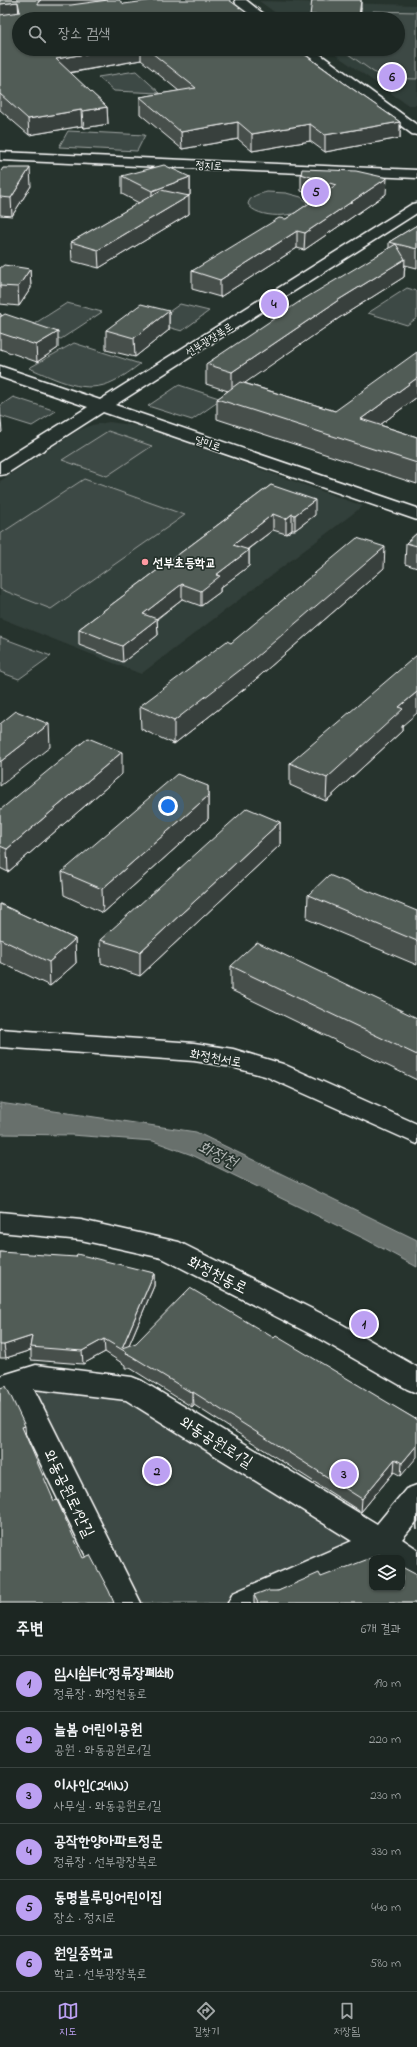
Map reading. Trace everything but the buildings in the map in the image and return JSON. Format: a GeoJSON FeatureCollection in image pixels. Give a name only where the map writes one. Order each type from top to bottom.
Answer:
{"type":"FeatureCollection","features":[{"type":"Feature","properties":{"kind":"street"},"geometry":{"type":"LineString","coordinates":[[227,1],[244,1],[256,12]]}},
{"type":"Feature","properties":{"kind":"street"},"geometry":{"type":"LineString","coordinates":[[315,56],[417,131]]}},
{"type":"Feature","properties":{"kind":"street","name":"정지로"},"geometry":{"type":"LineString","coordinates":[[1,156],[417,174]]}},
{"type":"Feature","properties":{"kind":"street","name":"선부광장북로"},"geometry":{"type":"LineString","coordinates":[[0,470],[417,207]]}},
{"type":"Feature","properties":{"kind":"street","name":"달미로"},"geometry":{"type":"LineString","coordinates":[[0,371],[417,514]]}},
{"type":"Feature","properties":{"kind":"street","name":"화정천서로"},"geometry":{"type":"LineString","coordinates":[[0,1038],[194,1052],[233,1058],[274,1070],[359,1107],[417,1135]]}},
{"type":"Feature","properties":{"kind":"street","name":"화정천동로"},"geometry":{"type":"LineString","coordinates":[[0,1222],[82,1230],[169,1249],[326,1329],[417,1381]]}},
{"type":"Feature","properties":{"kind":"street","name":"와동공원로1길"},"geometry":{"type":"LineString","coordinates":[[8,1386],[36,1377],[132,1388],[417,1564]]}},
{"type":"Feature","properties":{"kind":"street","name":"와동공원로1안길"},"geometry":{"type":"LineString","coordinates":[[8,1386],[125,1603]]}},
{"type":"Feature","properties":{"kind":"street"},"geometry":{"type":"LineString","coordinates":[[244,1603],[381,1542],[417,1498]]}},
{"type":"Feature","properties":{"kind":"shaded area"},"geometry":{"type":"Polygon","coordinates":[[[259,1],[417,5],[417,105],[408,105],[337,56],[405,56],[405,12],[274,12],[259,1]]]}},
{"type":"Feature","properties":{"kind":"shaded area"},"geometry":{"type":"Polygon","coordinates":[[[373,11],[417,12],[417,79],[382,78],[351,56],[405,56],[405,12],[373,11]]]}},
{"type":"Feature","properties":{"kind":"shaded area"},"geometry":{"type":"Polygon","coordinates":[[[136,71],[160,93],[114,91],[98,77],[136,71]]]}},
{"type":"Feature","properties":{"kind":"shaded area"},"geometry":{"type":"Polygon","coordinates":[[[68,131],[145,135],[137,151],[59,147],[68,131]]]}},
{"type":"Feature","properties":{"kind":"shaded area"},"geometry":{"type":"Polygon","coordinates":[[[267,192],[286,193],[301,197],[306,201],[307,205],[296,213],[287,215],[268,215],[253,209],[248,204],[253,197],[267,192]]]}},
{"type":"Feature","properties":{"kind":"shaded area"},"geometry":{"type":"Polygon","coordinates":[[[407,288],[417,291],[417,318],[407,325],[368,313],[407,288]]]}},
{"type":"Feature","properties":{"kind":"shaded area"},"geometry":{"type":"Polygon","coordinates":[[[67,303],[102,312],[61,339],[26,329],[67,303]]]}},
{"type":"Feature","properties":{"kind":"shaded area"},"geometry":{"type":"Polygon","coordinates":[[[180,304],[209,311],[182,331],[153,323],[180,304]]]}},
{"type":"Feature","properties":{"kind":"shaded area"},"geometry":{"type":"Polygon","coordinates":[[[74,343],[140,364],[114,381],[93,387],[60,381],[29,368],[74,343]]]}},
{"type":"Feature","properties":{"kind":"shaded area"},"geometry":{"type":"Polygon","coordinates":[[[179,385],[222,399],[192,420],[148,406],[179,385]]]}},
{"type":"Feature","properties":{"kind":"shaded area"},"geometry":{"type":"Polygon","coordinates":[[[13,397],[56,411],[32,426],[0,416],[0,406],[13,397]]]}},
{"type":"Feature","properties":{"kind":"shaded area","name":"선부초등학교"},"geometry":{"type":"Polygon","coordinates":[[[109,422],[139,426],[363,506],[141,674],[0,618],[0,481],[79,430],[92,425],[109,422]]]}},
{"type":"Feature","properties":{"kind":"shaded area"},"geometry":{"type":"Polygon","coordinates":[[[108,431],[152,446],[107,476],[62,460],[108,431]]]}},
{"type":"Feature","properties":{"kind":"shaded area"},"geometry":{"type":"Polygon","coordinates":[[[84,479],[185,515],[51,609],[0,589],[0,534],[84,479]]]}},
{"type":"Feature","properties":{"kind":"shaded area"},"geometry":{"type":"Polygon","coordinates":[[[0,637],[51,656],[19,679],[0,672],[0,637]]]}},
{"type":"Feature","properties":{"kind":"shaded area"},"geometry":{"type":"Polygon","coordinates":[[[27,1385],[125,1397],[358,1546],[234,1603],[142,1603],[27,1385]]]}},
{"type":"Feature","properties":{"kind":"water","name":"화정천"},"geometry":{"type":"Polygon","coordinates":[[[0,1103],[196,1132],[417,1240],[417,1267],[365,1239],[192,1155],[153,1141],[71,1135],[0,1134],[0,1103]]]}},
{"type":"Feature","properties":{"kind":"place","name":"원일중학교"},"geometry":{"type":"Point","coordinates":[392,77]}},
{"type":"Feature","properties":{"kind":"place","name":"동명블루밍어린이집"},"geometry":{"type":"Point","coordinates":[316,192]}},
{"type":"Feature","properties":{"kind":"place","name":"공작한양아파트정문"},"geometry":{"type":"Point","coordinates":[274,304]}},
{"type":"Feature","properties":{"kind":"place","name":"선부초등학교"},"geometry":{"type":"Point","coordinates":[145,562]}},
{"type":"Feature","properties":{"kind":"place","name":"임시쉼터(정류장폐쇄)"},"geometry":{"type":"Point","coordinates":[364,1324]}},
{"type":"Feature","properties":{"kind":"place","name":"늘봄 어린이공원"},"geometry":{"type":"Point","coordinates":[157,1471]}},
{"type":"Feature","properties":{"kind":"place","name":"이사인(24IN)"},"geometry":{"type":"Point","coordinates":[344,1474]}}]}
